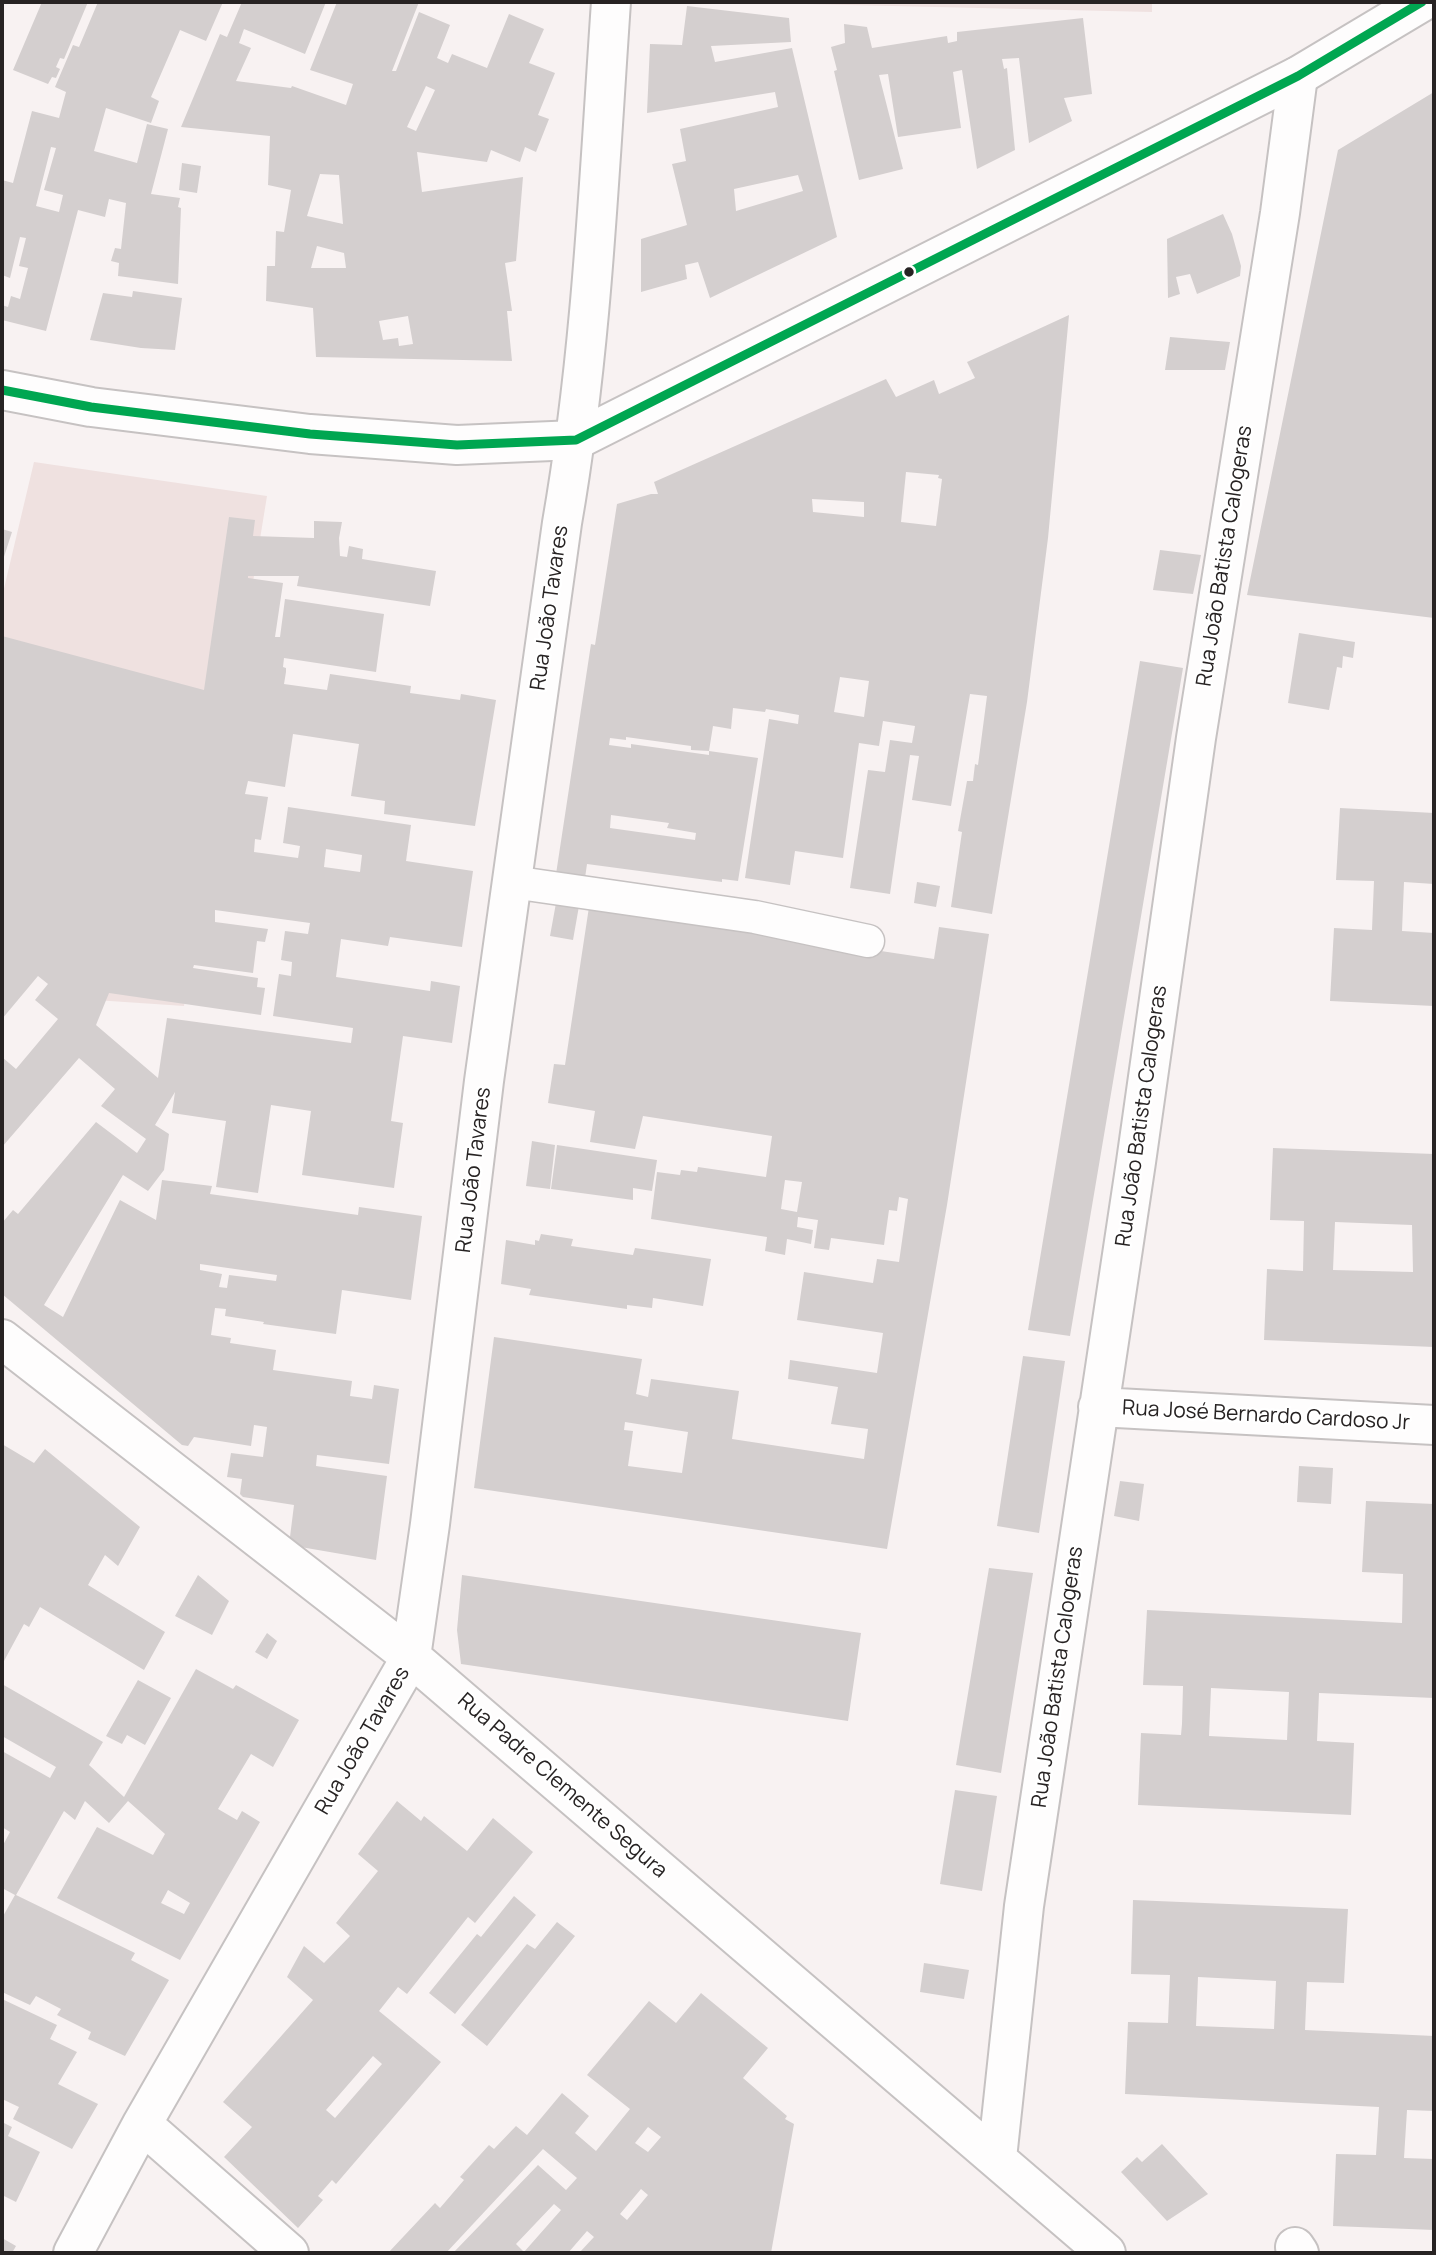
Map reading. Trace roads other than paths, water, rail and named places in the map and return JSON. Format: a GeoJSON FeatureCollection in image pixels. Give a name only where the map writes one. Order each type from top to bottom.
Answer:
{"type":"FeatureCollection","features":[{"type":"Feature","properties":{"kind":"street","name":"Rua João Tavares"},"geometry":{"type":"LineString","coordinates":[[73,2253],[142,2124],[411,1657],[512,882],[576,440],[589,324],[611,2]]}},
{"type":"Feature","properties":{"kind":"street"},"geometry":{"type":"LineString","coordinates":[[2,390],[91,408],[310,434],[457,445],[576,440],[1298,76],[1422,2]]}},
{"type":"Feature","properties":{"kind":"street","name":"Rua João Batista Calogeras"},"geometry":{"type":"LineString","coordinates":[[997,2158],[1024,1906],[1196,738],[1280,213],[1298,76]]}},
{"type":"Feature","properties":{"kind":"street","name":"Rua Padre Clemente Segura"},"geometry":{"type":"LineString","coordinates":[[2,1339],[411,1657],[997,2158],[1068,2238],[1106,2253]]}},
{"type":"Feature","properties":{"kind":"street","name":"Rua José Bernardo Cardoso Jr"},"geometry":{"type":"LineString","coordinates":[[1098,1407],[1434,1425]]}},
{"type":"Feature","properties":{"kind":"street"},"geometry":{"type":"LineString","coordinates":[[142,2124],[289,2253]]}},
{"type":"Feature","properties":{"kind":"lane"},"geometry":{"type":"LineString","coordinates":[[512,882],[755,918],[868,941]]}}]}
